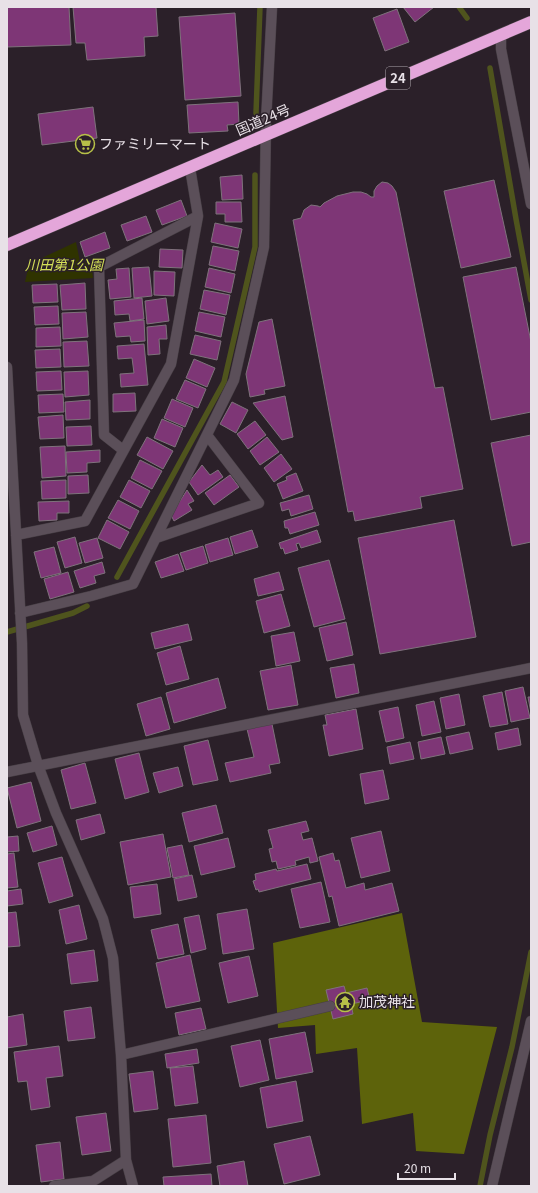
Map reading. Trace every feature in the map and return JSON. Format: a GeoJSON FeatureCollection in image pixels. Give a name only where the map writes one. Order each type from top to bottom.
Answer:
{"type":"FeatureCollection","features":[{"type":"Feature","properties":{"kind":"highway","name":"国道24号"},"geometry":{"type":"LineString","coordinates":[[7,245],[531,22]]}},
{"type":"Feature","properties":{"kind":"street"},"geometry":{"type":"LineString","coordinates":[[21,617],[133,584],[234,380],[264,247],[266,135],[272,7]]}},
{"type":"Feature","properties":{"kind":"street"},"geometry":{"type":"LineString","coordinates":[[501,35],[501,49],[531,204]]}},
{"type":"Feature","properties":{"kind":"street"},"geometry":{"type":"LineString","coordinates":[[16,535],[85,521],[170,364],[198,216],[190,168]]}},
{"type":"Feature","properties":{"kind":"street"},"geometry":{"type":"LineString","coordinates":[[123,450],[104,435],[99,267],[198,216]]}},
{"type":"Feature","properties":{"kind":"street"},"geometry":{"type":"LineString","coordinates":[[7,367],[21,617],[23,715],[38,765],[56,813],[103,919],[113,958],[121,1055],[126,1160],[133,1186]]}},
{"type":"Feature","properties":{"kind":"street"},"geometry":{"type":"LineString","coordinates":[[156,538],[259,503],[207,435]]}},
{"type":"Feature","properties":{"kind":"street"},"geometry":{"type":"LineString","coordinates":[[7,772],[531,668]]}},
{"type":"Feature","properties":{"kind":"street"},"geometry":{"type":"LineString","coordinates":[[121,1055],[330,1006]]}},
{"type":"Feature","properties":{"kind":"street"},"geometry":{"type":"LineString","coordinates":[[492,1186],[531,1021]]}},
{"type":"Feature","properties":{"kind":"street"},"geometry":{"type":"LineString","coordinates":[[54,1186],[87,1184],[126,1160]]}},
{"type":"Feature","properties":{"kind":"green space","name":"川田第1公園"},"geometry":{"type":"Polygon","coordinates":[[[76,242],[80,262],[91,263],[93,278],[25,282],[29,264],[76,242]]]}},
{"type":"Feature","properties":{"kind":"shaded area"},"geometry":{"type":"Polygon","coordinates":[[[402,913],[422,1022],[497,1027],[464,1154],[416,1151],[413,1113],[362,1124],[357,1048],[316,1054],[315,1025],[278,1028],[273,943],[402,913]]]}},
{"type":"Feature","properties":{"kind":"building"},"geometry":{"type":"Polygon","coordinates":[[[7,7],[69,7],[71,45],[7,47],[7,7]]]}},
{"type":"Feature","properties":{"kind":"building"},"geometry":{"type":"Polygon","coordinates":[[[73,7],[156,7],[158,36],[144,37],[145,56],[87,60],[85,43],[76,43],[73,7]]]}},
{"type":"Feature","properties":{"kind":"building"},"geometry":{"type":"Polygon","coordinates":[[[403,7],[434,7],[415,22],[403,7]]]}},
{"type":"Feature","properties":{"kind":"building"},"geometry":{"type":"Polygon","coordinates":[[[397,9],[409,42],[385,51],[373,18],[397,9]]]}},
{"type":"Feature","properties":{"kind":"building"},"geometry":{"type":"Polygon","coordinates":[[[235,13],[241,96],[185,100],[179,17],[235,13]]]}},
{"type":"Feature","properties":{"kind":"building"},"geometry":{"type":"Polygon","coordinates":[[[238,102],[239,124],[227,125],[228,131],[189,133],[187,105],[238,102]]]}},
{"type":"Feature","properties":{"kind":"building"},"geometry":{"type":"Polygon","coordinates":[[[93,107],[97,138],[42,145],[38,114],[93,107]]]}},
{"type":"Feature","properties":{"kind":"building"},"geometry":{"type":"Polygon","coordinates":[[[242,175],[243,199],[222,200],[220,177],[242,175]]]}},
{"type":"Feature","properties":{"kind":"building"},"geometry":{"type":"Polygon","coordinates":[[[494,180],[511,257],[461,268],[444,191],[494,180]]]}},
{"type":"Feature","properties":{"kind":"building"},"geometry":{"type":"Polygon","coordinates":[[[382,182],[388,183],[396,192],[435,388],[443,387],[463,489],[420,497],[422,508],[355,521],[353,511],[348,512],[293,220],[301,218],[304,210],[311,205],[320,207],[337,196],[353,192],[361,192],[374,197],[374,191],[382,182]]]}},
{"type":"Feature","properties":{"kind":"building"},"geometry":{"type":"Polygon","coordinates":[[[181,200],[187,216],[162,225],[156,210],[181,200]]]}},
{"type":"Feature","properties":{"kind":"building"},"geometry":{"type":"Polygon","coordinates":[[[216,202],[241,202],[242,222],[225,222],[225,214],[216,214],[216,202]]]}},
{"type":"Feature","properties":{"kind":"building"},"geometry":{"type":"Polygon","coordinates":[[[146,216],[152,232],[127,241],[121,225],[146,216]]]}},
{"type":"Feature","properties":{"kind":"building"},"geometry":{"type":"Polygon","coordinates":[[[215,223],[242,229],[238,248],[211,242],[215,223]]]}},
{"type":"Feature","properties":{"kind":"building"},"geometry":{"type":"Polygon","coordinates":[[[105,232],[110,248],[85,257],[80,242],[105,232]]]}},
{"type":"Feature","properties":{"kind":"building"},"geometry":{"type":"Polygon","coordinates":[[[213,246],[239,251],[235,271],[209,265],[213,246]]]}},
{"type":"Feature","properties":{"kind":"building"},"geometry":{"type":"Polygon","coordinates":[[[160,249],[183,250],[182,268],[159,267],[160,249]]]}},
{"type":"Feature","properties":{"kind":"building"},"geometry":{"type":"Polygon","coordinates":[[[149,267],[152,296],[134,298],[132,268],[149,267]]]}},
{"type":"Feature","properties":{"kind":"building"},"geometry":{"type":"Polygon","coordinates":[[[516,267],[531,342],[531,412],[491,420],[463,277],[516,267]]]}},
{"type":"Feature","properties":{"kind":"building"},"geometry":{"type":"Polygon","coordinates":[[[129,268],[131,297],[110,299],[108,280],[117,279],[116,269],[129,268]]]}},
{"type":"Feature","properties":{"kind":"building"},"geometry":{"type":"Polygon","coordinates":[[[209,268],[235,274],[231,293],[205,287],[209,268]]]}},
{"type":"Feature","properties":{"kind":"building"},"geometry":{"type":"Polygon","coordinates":[[[154,271],[175,272],[174,296],[154,295],[154,271]]]}},
{"type":"Feature","properties":{"kind":"building"},"geometry":{"type":"Polygon","coordinates":[[[85,283],[86,309],[62,310],[60,285],[85,283]]]}},
{"type":"Feature","properties":{"kind":"building"},"geometry":{"type":"Polygon","coordinates":[[[57,284],[58,302],[33,303],[32,285],[57,284]]]}},
{"type":"Feature","properties":{"kind":"building"},"geometry":{"type":"Polygon","coordinates":[[[204,290],[230,295],[226,315],[200,309],[204,290]]]}},
{"type":"Feature","properties":{"kind":"building"},"geometry":{"type":"Polygon","coordinates":[[[142,298],[144,319],[130,321],[129,314],[115,315],[114,301],[142,298]]]}},
{"type":"Feature","properties":{"kind":"building"},"geometry":{"type":"Polygon","coordinates":[[[166,298],[169,321],[147,324],[145,301],[166,298]]]}},
{"type":"Feature","properties":{"kind":"building"},"geometry":{"type":"Polygon","coordinates":[[[58,306],[59,324],[35,325],[34,307],[58,306]]]}},
{"type":"Feature","properties":{"kind":"building"},"geometry":{"type":"Polygon","coordinates":[[[86,312],[88,337],[63,339],[62,313],[86,312]]]}},
{"type":"Feature","properties":{"kind":"building"},"geometry":{"type":"Polygon","coordinates":[[[199,312],[225,317],[221,337],[195,331],[199,312]]]}},
{"type":"Feature","properties":{"kind":"building"},"geometry":{"type":"Polygon","coordinates":[[[272,319],[285,386],[264,390],[265,394],[250,397],[246,374],[259,322],[272,319]]]}},
{"type":"Feature","properties":{"kind":"building"},"geometry":{"type":"Polygon","coordinates":[[[144,320],[145,341],[131,342],[130,336],[116,337],[114,323],[144,320]]]}},
{"type":"Feature","properties":{"kind":"building"},"geometry":{"type":"Polygon","coordinates":[[[166,325],[167,339],[159,339],[160,354],[148,355],[147,327],[166,325]]]}},
{"type":"Feature","properties":{"kind":"building"},"geometry":{"type":"Polygon","coordinates":[[[60,327],[61,346],[36,347],[36,328],[60,327]]]}},
{"type":"Feature","properties":{"kind":"building"},"geometry":{"type":"Polygon","coordinates":[[[195,335],[221,341],[217,360],[190,354],[195,335]]]}},
{"type":"Feature","properties":{"kind":"building"},"geometry":{"type":"Polygon","coordinates":[[[87,341],[89,366],[64,367],[63,342],[87,341]]]}},
{"type":"Feature","properties":{"kind":"building"},"geometry":{"type":"Polygon","coordinates":[[[144,344],[148,385],[121,387],[120,374],[134,373],[132,358],[118,359],[117,346],[144,344]]]}},
{"type":"Feature","properties":{"kind":"building"},"geometry":{"type":"Polygon","coordinates":[[[60,349],[61,367],[36,368],[35,350],[60,349]]]}},
{"type":"Feature","properties":{"kind":"building"},"geometry":{"type":"Polygon","coordinates":[[[194,359],[215,368],[207,387],[186,378],[194,359]]]}},
{"type":"Feature","properties":{"kind":"building"},"geometry":{"type":"Polygon","coordinates":[[[61,371],[62,390],[37,391],[36,372],[61,371]]]}},
{"type":"Feature","properties":{"kind":"building"},"geometry":{"type":"Polygon","coordinates":[[[88,371],[89,395],[65,397],[64,372],[88,371]]]}},
{"type":"Feature","properties":{"kind":"building"},"geometry":{"type":"Polygon","coordinates":[[[185,380],[206,389],[198,408],[176,399],[185,380]]]}},
{"type":"Feature","properties":{"kind":"building"},"geometry":{"type":"Polygon","coordinates":[[[135,393],[136,411],[113,412],[113,394],[135,393]]]}},
{"type":"Feature","properties":{"kind":"building"},"geometry":{"type":"Polygon","coordinates":[[[63,394],[64,412],[39,413],[38,395],[63,394]]]}},
{"type":"Feature","properties":{"kind":"building"},"geometry":{"type":"Polygon","coordinates":[[[285,396],[293,437],[282,440],[253,403],[285,396]]]}},
{"type":"Feature","properties":{"kind":"building"},"geometry":{"type":"Polygon","coordinates":[[[172,399],[193,408],[185,427],[164,418],[172,399]]]}},
{"type":"Feature","properties":{"kind":"building"},"geometry":{"type":"Polygon","coordinates":[[[90,400],[90,419],[66,420],[65,402],[90,400]]]}},
{"type":"Feature","properties":{"kind":"building"},"geometry":{"type":"Polygon","coordinates":[[[232,402],[248,410],[236,433],[220,424],[232,402]]]}},
{"type":"Feature","properties":{"kind":"building"},"geometry":{"type":"Polygon","coordinates":[[[63,415],[64,438],[40,439],[38,417],[63,415]]]}},
{"type":"Feature","properties":{"kind":"building"},"geometry":{"type":"Polygon","coordinates":[[[162,419],[183,428],[175,447],[154,438],[162,419]]]}},
{"type":"Feature","properties":{"kind":"building"},"geometry":{"type":"Polygon","coordinates":[[[255,421],[266,435],[248,449],[237,434],[255,421]]]}},
{"type":"Feature","properties":{"kind":"building"},"geometry":{"type":"Polygon","coordinates":[[[91,426],[92,445],[67,446],[66,427],[91,426]]]}},
{"type":"Feature","properties":{"kind":"building"},"geometry":{"type":"Polygon","coordinates":[[[531,435],[531,542],[512,546],[491,443],[531,435]]]}},
{"type":"Feature","properties":{"kind":"building"},"geometry":{"type":"Polygon","coordinates":[[[147,437],[173,451],[163,469],[137,455],[147,437]]]}},
{"type":"Feature","properties":{"kind":"building"},"geometry":{"type":"Polygon","coordinates":[[[267,437],[279,452],[260,465],[250,451],[267,437]]]}},
{"type":"Feature","properties":{"kind":"building"},"geometry":{"type":"Polygon","coordinates":[[[65,446],[66,476],[42,478],[40,447],[65,446]]]}},
{"type":"Feature","properties":{"kind":"building"},"geometry":{"type":"Polygon","coordinates":[[[100,450],[100,462],[87,463],[87,472],[67,473],[66,452],[100,450]]]}},
{"type":"Feature","properties":{"kind":"building"},"geometry":{"type":"Polygon","coordinates":[[[281,454],[292,469],[274,482],[264,468],[281,454]]]}},
{"type":"Feature","properties":{"kind":"building"},"geometry":{"type":"Polygon","coordinates":[[[140,460],[162,471],[152,489],[131,478],[140,460]]]}},
{"type":"Feature","properties":{"kind":"building"},"geometry":{"type":"Polygon","coordinates":[[[202,465],[210,475],[218,470],[223,477],[198,495],[189,482],[202,465]]]}},
{"type":"Feature","properties":{"kind":"building"},"geometry":{"type":"Polygon","coordinates":[[[296,473],[303,491],[283,499],[277,484],[287,480],[286,477],[296,473]]]}},
{"type":"Feature","properties":{"kind":"building"},"geometry":{"type":"Polygon","coordinates":[[[88,475],[89,493],[68,494],[68,476],[88,475]]]}},
{"type":"Feature","properties":{"kind":"building"},"geometry":{"type":"Polygon","coordinates":[[[230,475],[239,487],[214,505],[205,493],[230,475]]]}},
{"type":"Feature","properties":{"kind":"building"},"geometry":{"type":"Polygon","coordinates":[[[66,480],[66,498],[42,499],[41,481],[66,480]]]}},
{"type":"Feature","properties":{"kind":"building"},"geometry":{"type":"Polygon","coordinates":[[[129,480],[150,491],[141,508],[120,497],[129,480]]]}},
{"type":"Feature","properties":{"kind":"building"},"geometry":{"type":"Polygon","coordinates":[[[187,490],[194,501],[188,504],[192,510],[174,521],[171,515],[187,490]]]}},
{"type":"Feature","properties":{"kind":"building"},"geometry":{"type":"Polygon","coordinates":[[[309,495],[313,509],[291,516],[289,509],[282,511],[280,503],[309,495]]]}},
{"type":"Feature","properties":{"kind":"building"},"geometry":{"type":"Polygon","coordinates":[[[118,500],[139,511],[130,529],[108,518],[118,500]]]}},
{"type":"Feature","properties":{"kind":"building"},"geometry":{"type":"Polygon","coordinates":[[[69,501],[69,513],[57,513],[57,520],[39,521],[38,502],[69,501]]]}},
{"type":"Feature","properties":{"kind":"building"},"geometry":{"type":"Polygon","coordinates":[[[315,512],[319,525],[290,534],[288,528],[285,528],[284,521],[315,512]]]}},
{"type":"Feature","properties":{"kind":"building"},"geometry":{"type":"Polygon","coordinates":[[[107,520],[129,532],[120,549],[98,538],[107,520]]]}},
{"type":"Feature","properties":{"kind":"building"},"geometry":{"type":"Polygon","coordinates":[[[454,520],[476,637],[380,654],[358,538],[454,520]]]}},
{"type":"Feature","properties":{"kind":"building"},"geometry":{"type":"Polygon","coordinates":[[[252,530],[258,547],[235,554],[230,537],[252,530]]]}},
{"type":"Feature","properties":{"kind":"building"},"geometry":{"type":"Polygon","coordinates":[[[317,530],[321,542],[301,548],[299,543],[296,544],[298,550],[285,554],[283,548],[281,549],[279,543],[317,530]]]}},
{"type":"Feature","properties":{"kind":"building"},"geometry":{"type":"Polygon","coordinates":[[[75,537],[82,563],[65,568],[57,542],[75,537]]]}},
{"type":"Feature","properties":{"kind":"building"},"geometry":{"type":"Polygon","coordinates":[[[97,538],[103,558],[85,563],[79,543],[97,538]]]}},
{"type":"Feature","properties":{"kind":"building"},"geometry":{"type":"Polygon","coordinates":[[[228,538],[233,555],[210,562],[205,545],[228,538]]]}},
{"type":"Feature","properties":{"kind":"building"},"geometry":{"type":"Polygon","coordinates":[[[203,546],[208,563],[186,570],[180,553],[203,546]]]}},
{"type":"Feature","properties":{"kind":"building"},"geometry":{"type":"Polygon","coordinates":[[[54,547],[61,573],[41,578],[34,552],[54,547]]]}},
{"type":"Feature","properties":{"kind":"building"},"geometry":{"type":"Polygon","coordinates":[[[178,554],[184,571],[161,578],[155,562],[178,554]]]}},
{"type":"Feature","properties":{"kind":"building"},"geometry":{"type":"Polygon","coordinates":[[[329,560],[345,619],[314,627],[298,568],[329,560]]]}},
{"type":"Feature","properties":{"kind":"building"},"geometry":{"type":"Polygon","coordinates":[[[102,562],[105,573],[94,576],[96,583],[80,588],[74,571],[102,562]]]}},
{"type":"Feature","properties":{"kind":"building"},"geometry":{"type":"Polygon","coordinates":[[[68,572],[74,592],[50,599],[44,579],[68,572]]]}},
{"type":"Feature","properties":{"kind":"building"},"geometry":{"type":"Polygon","coordinates":[[[279,572],[284,590],[258,596],[254,579],[279,572]]]}},
{"type":"Feature","properties":{"kind":"building"},"geometry":{"type":"Polygon","coordinates":[[[281,594],[290,626],[264,633],[256,601],[281,594]]]}},
{"type":"Feature","properties":{"kind":"building"},"geometry":{"type":"Polygon","coordinates":[[[346,622],[353,655],[327,661],[319,628],[346,622]]]}},
{"type":"Feature","properties":{"kind":"building"},"geometry":{"type":"Polygon","coordinates":[[[188,624],[192,640],[155,649],[151,633],[188,624]]]}},
{"type":"Feature","properties":{"kind":"building"},"geometry":{"type":"Polygon","coordinates":[[[294,632],[300,661],[276,666],[271,636],[294,632]]]}},
{"type":"Feature","properties":{"kind":"building"},"geometry":{"type":"Polygon","coordinates":[[[180,646],[189,679],[166,685],[157,653],[180,646]]]}},
{"type":"Feature","properties":{"kind":"building"},"geometry":{"type":"Polygon","coordinates":[[[354,664],[359,693],[336,698],[330,668],[354,664]]]}},
{"type":"Feature","properties":{"kind":"building"},"geometry":{"type":"Polygon","coordinates":[[[291,665],[298,705],[268,710],[260,671],[291,665]]]}},
{"type":"Feature","properties":{"kind":"building"},"geometry":{"type":"Polygon","coordinates":[[[218,678],[226,708],[174,723],[166,693],[218,678]]]}},
{"type":"Feature","properties":{"kind":"building"},"geometry":{"type":"Polygon","coordinates":[[[523,687],[530,718],[511,722],[505,691],[523,687]]]}},
{"type":"Feature","properties":{"kind":"building"},"geometry":{"type":"Polygon","coordinates":[[[502,692],[508,724],[490,727],[483,696],[502,692]]]}},
{"type":"Feature","properties":{"kind":"building"},"geometry":{"type":"Polygon","coordinates":[[[459,694],[465,725],[446,729],[440,698],[459,694]]]}},
{"type":"Feature","properties":{"kind":"building"},"geometry":{"type":"Polygon","coordinates":[[[161,697],[170,729],[146,736],[137,704],[161,697]]]}},
{"type":"Feature","properties":{"kind":"building"},"geometry":{"type":"Polygon","coordinates":[[[528,697],[531,697],[531,713],[528,697]]]}},
{"type":"Feature","properties":{"kind":"building"},"geometry":{"type":"Polygon","coordinates":[[[434,701],[441,732],[422,736],[416,705],[434,701]]]}},
{"type":"Feature","properties":{"kind":"building"},"geometry":{"type":"Polygon","coordinates":[[[398,707],[404,738],[386,742],[379,711],[398,707]]]}},
{"type":"Feature","properties":{"kind":"building"},"geometry":{"type":"Polygon","coordinates":[[[356,709],[363,749],[329,756],[323,725],[327,725],[325,715],[356,709]]]}},
{"type":"Feature","properties":{"kind":"building"},"geometry":{"type":"Polygon","coordinates":[[[272,724],[280,763],[269,765],[271,773],[230,782],[225,763],[254,757],[247,729],[272,724]]]}},
{"type":"Feature","properties":{"kind":"building"},"geometry":{"type":"Polygon","coordinates":[[[518,728],[521,745],[498,750],[495,733],[518,728]]]}},
{"type":"Feature","properties":{"kind":"building"},"geometry":{"type":"Polygon","coordinates":[[[469,732],[473,749],[450,754],[446,737],[469,732]]]}},
{"type":"Feature","properties":{"kind":"building"},"geometry":{"type":"Polygon","coordinates":[[[441,737],[445,754],[421,759],[418,742],[441,737]]]}},
{"type":"Feature","properties":{"kind":"building"},"geometry":{"type":"Polygon","coordinates":[[[208,740],[218,780],[193,785],[184,746],[208,740]]]}},
{"type":"Feature","properties":{"kind":"building"},"geometry":{"type":"Polygon","coordinates":[[[410,742],[414,759],[390,764],[387,747],[410,742]]]}},
{"type":"Feature","properties":{"kind":"building"},"geometry":{"type":"Polygon","coordinates":[[[139,753],[149,792],[125,799],[115,759],[139,753]]]}},
{"type":"Feature","properties":{"kind":"building"},"geometry":{"type":"Polygon","coordinates":[[[85,763],[96,803],[71,809],[61,770],[85,763]]]}},
{"type":"Feature","properties":{"kind":"building"},"geometry":{"type":"Polygon","coordinates":[[[178,767],[183,786],[159,793],[153,773],[178,767]]]}},
{"type":"Feature","properties":{"kind":"building"},"geometry":{"type":"Polygon","coordinates":[[[383,770],[389,799],[365,804],[360,774],[383,770]]]}},
{"type":"Feature","properties":{"kind":"building"},"geometry":{"type":"Polygon","coordinates":[[[31,782],[41,821],[17,828],[7,788],[31,782]]]}},
{"type":"Feature","properties":{"kind":"building"},"geometry":{"type":"Polygon","coordinates":[[[216,805],[223,833],[189,842],[182,813],[216,805]]]}},
{"type":"Feature","properties":{"kind":"building"},"geometry":{"type":"Polygon","coordinates":[[[100,814],[105,833],[81,840],[76,820],[100,814]]]}},
{"type":"Feature","properties":{"kind":"building"},"geometry":{"type":"Polygon","coordinates":[[[306,821],[309,831],[301,833],[303,840],[312,838],[318,861],[310,863],[309,857],[295,861],[296,865],[278,869],[276,861],[272,862],[269,849],[273,848],[268,830],[306,821]]]}},
{"type":"Feature","properties":{"kind":"building"},"geometry":{"type":"Polygon","coordinates":[[[52,826],[57,845],[33,852],[27,833],[52,826]]]}},
{"type":"Feature","properties":{"kind":"building"},"geometry":{"type":"Polygon","coordinates":[[[381,831],[390,871],[361,878],[351,838],[381,831]]]}},
{"type":"Feature","properties":{"kind":"building"},"geometry":{"type":"Polygon","coordinates":[[[163,834],[171,877],[128,885],[120,842],[163,834]]]}},
{"type":"Feature","properties":{"kind":"building"},"geometry":{"type":"Polygon","coordinates":[[[18,836],[19,851],[7,852],[7,837],[18,836]]]}},
{"type":"Feature","properties":{"kind":"building"},"geometry":{"type":"Polygon","coordinates":[[[228,838],[235,867],[201,875],[194,846],[228,838]]]}},
{"type":"Feature","properties":{"kind":"building"},"geometry":{"type":"Polygon","coordinates":[[[182,845],[189,875],[173,878],[167,848],[182,845]]]}},
{"type":"Feature","properties":{"kind":"building"},"geometry":{"type":"Polygon","coordinates":[[[14,853],[18,887],[7,888],[7,854],[14,853]]]}},
{"type":"Feature","properties":{"kind":"building"},"geometry":{"type":"Polygon","coordinates":[[[333,853],[335,861],[339,860],[346,888],[364,883],[365,890],[392,883],[399,911],[339,926],[332,896],[329,897],[319,857],[333,853]]]}},
{"type":"Feature","properties":{"kind":"building"},"geometry":{"type":"Polygon","coordinates":[[[62,857],[73,896],[49,903],[38,863],[62,857]]]}},
{"type":"Feature","properties":{"kind":"building"},"geometry":{"type":"Polygon","coordinates":[[[307,864],[311,879],[259,892],[258,889],[256,890],[253,881],[256,880],[255,874],[276,869],[277,871],[307,864]]]}},
{"type":"Feature","properties":{"kind":"building"},"geometry":{"type":"Polygon","coordinates":[[[192,875],[197,897],[178,901],[174,879],[192,875]]]}},
{"type":"Feature","properties":{"kind":"building"},"geometry":{"type":"Polygon","coordinates":[[[321,882],[330,922],[300,928],[291,889],[321,882]]]}},
{"type":"Feature","properties":{"kind":"building"},"geometry":{"type":"Polygon","coordinates":[[[157,884],[161,914],[134,918],[130,887],[157,884]]]}},
{"type":"Feature","properties":{"kind":"building"},"geometry":{"type":"Polygon","coordinates":[[[21,889],[23,904],[7,906],[7,891],[21,889]]]}},
{"type":"Feature","properties":{"kind":"building"},"geometry":{"type":"Polygon","coordinates":[[[79,905],[87,939],[66,944],[59,910],[79,905]]]}},
{"type":"Feature","properties":{"kind":"building"},"geometry":{"type":"Polygon","coordinates":[[[247,909],[254,949],[223,954],[217,914],[247,909]]]}},
{"type":"Feature","properties":{"kind":"building"},"geometry":{"type":"Polygon","coordinates":[[[16,912],[20,946],[7,947],[7,913],[16,912]]]}},
{"type":"Feature","properties":{"kind":"building"},"geometry":{"type":"Polygon","coordinates":[[[199,915],[206,949],[191,953],[184,918],[199,915]]]}},
{"type":"Feature","properties":{"kind":"building"},"geometry":{"type":"Polygon","coordinates":[[[178,924],[184,954],[158,959],[151,930],[178,924]]]}},
{"type":"Feature","properties":{"kind":"building"},"geometry":{"type":"Polygon","coordinates":[[[94,950],[98,981],[71,984],[67,954],[94,950]]]}},
{"type":"Feature","properties":{"kind":"building"},"geometry":{"type":"Polygon","coordinates":[[[190,955],[200,1001],[166,1008],[156,963],[190,955]]]}},
{"type":"Feature","properties":{"kind":"building"},"geometry":{"type":"Polygon","coordinates":[[[249,956],[258,996],[228,1003],[219,963],[249,956]]]}},
{"type":"Feature","properties":{"kind":"building","name":"加茂神社"},"geometry":{"type":"Polygon","coordinates":[[[344,986],[346,993],[367,988],[370,1000],[351,1004],[353,1014],[333,1019],[326,990],[344,986]]]}},
{"type":"Feature","properties":{"kind":"building"},"geometry":{"type":"Polygon","coordinates":[[[91,1007],[95,1038],[68,1041],[64,1011],[91,1007]]]}},
{"type":"Feature","properties":{"kind":"building"},"geometry":{"type":"Polygon","coordinates":[[[201,1008],[206,1029],[179,1035],[175,1013],[201,1008]]]}},
{"type":"Feature","properties":{"kind":"building"},"geometry":{"type":"Polygon","coordinates":[[[23,1014],[27,1045],[7,1048],[7,1017],[23,1014]]]}},
{"type":"Feature","properties":{"kind":"building"},"geometry":{"type":"Polygon","coordinates":[[[305,1032],[313,1072],[276,1079],[269,1039],[305,1032]]]}},
{"type":"Feature","properties":{"kind":"building"},"geometry":{"type":"Polygon","coordinates":[[[260,1040],[269,1080],[240,1087],[231,1046],[260,1040]]]}},
{"type":"Feature","properties":{"kind":"building"},"geometry":{"type":"Polygon","coordinates":[[[59,1046],[63,1076],[46,1078],[50,1107],[31,1110],[27,1081],[18,1082],[14,1052],[59,1046]]]}},
{"type":"Feature","properties":{"kind":"building"},"geometry":{"type":"Polygon","coordinates":[[[197,1049],[199,1063],[167,1068],[165,1054],[197,1049]]]}},
{"type":"Feature","properties":{"kind":"building"},"geometry":{"type":"Polygon","coordinates":[[[193,1066],[198,1103],[175,1106],[170,1068],[193,1066]]]}},
{"type":"Feature","properties":{"kind":"building"},"geometry":{"type":"Polygon","coordinates":[[[153,1071],[158,1109],[134,1112],[129,1074],[153,1071]]]}},
{"type":"Feature","properties":{"kind":"building"},"geometry":{"type":"Polygon","coordinates":[[[296,1081],[303,1121],[267,1128],[260,1088],[296,1081]]]}},
{"type":"Feature","properties":{"kind":"building"},"geometry":{"type":"Polygon","coordinates":[[[106,1113],[111,1151],[82,1155],[76,1117],[106,1113]]]}},
{"type":"Feature","properties":{"kind":"building"},"geometry":{"type":"Polygon","coordinates":[[[206,1115],[211,1163],[173,1167],[168,1119],[206,1115]]]}},
{"type":"Feature","properties":{"kind":"building"},"geometry":{"type":"Polygon","coordinates":[[[310,1136],[320,1175],[284,1184],[274,1144],[310,1136]]]}},
{"type":"Feature","properties":{"kind":"building"},"geometry":{"type":"Polygon","coordinates":[[[60,1142],[64,1179],[41,1182],[36,1145],[60,1142]]]}},
{"type":"Feature","properties":{"kind":"building"},"geometry":{"type":"Polygon","coordinates":[[[244,1161],[248,1186],[220,1186],[217,1166],[244,1161]]]}},
{"type":"Feature","properties":{"kind":"building"},"geometry":{"type":"Polygon","coordinates":[[[211,1174],[212,1186],[164,1186],[163,1177],[211,1174]]]}},
{"type":"Feature","properties":{"kind":"waterway"},"geometry":{"type":"LineString","coordinates":[[256,113],[260,7]]}},
{"type":"Feature","properties":{"kind":"waterway"},"geometry":{"type":"LineString","coordinates":[[459,7],[467,18]]}},
{"type":"Feature","properties":{"kind":"waterway"},"geometry":{"type":"LineString","coordinates":[[490,68],[531,300]]}},
{"type":"Feature","properties":{"kind":"waterway"},"geometry":{"type":"LineString","coordinates":[[117,577],[224,382],[255,247],[255,175]]}},
{"type":"Feature","properties":{"kind":"waterway"},"geometry":{"type":"LineString","coordinates":[[7,632],[73,613],[87,606]]}},
{"type":"Feature","properties":{"kind":"waterway"},"geometry":{"type":"LineString","coordinates":[[480,1186],[490,1135],[512,1047],[531,952]]}},
{"type":"Feature","properties":{"kind":"place","name":"ファミリーマート"},"geometry":{"type":"Point","coordinates":[85,144]}},
{"type":"Feature","properties":{"kind":"place","name":"加茂神社"},"geometry":{"type":"Point","coordinates":[345,1002]}}]}
